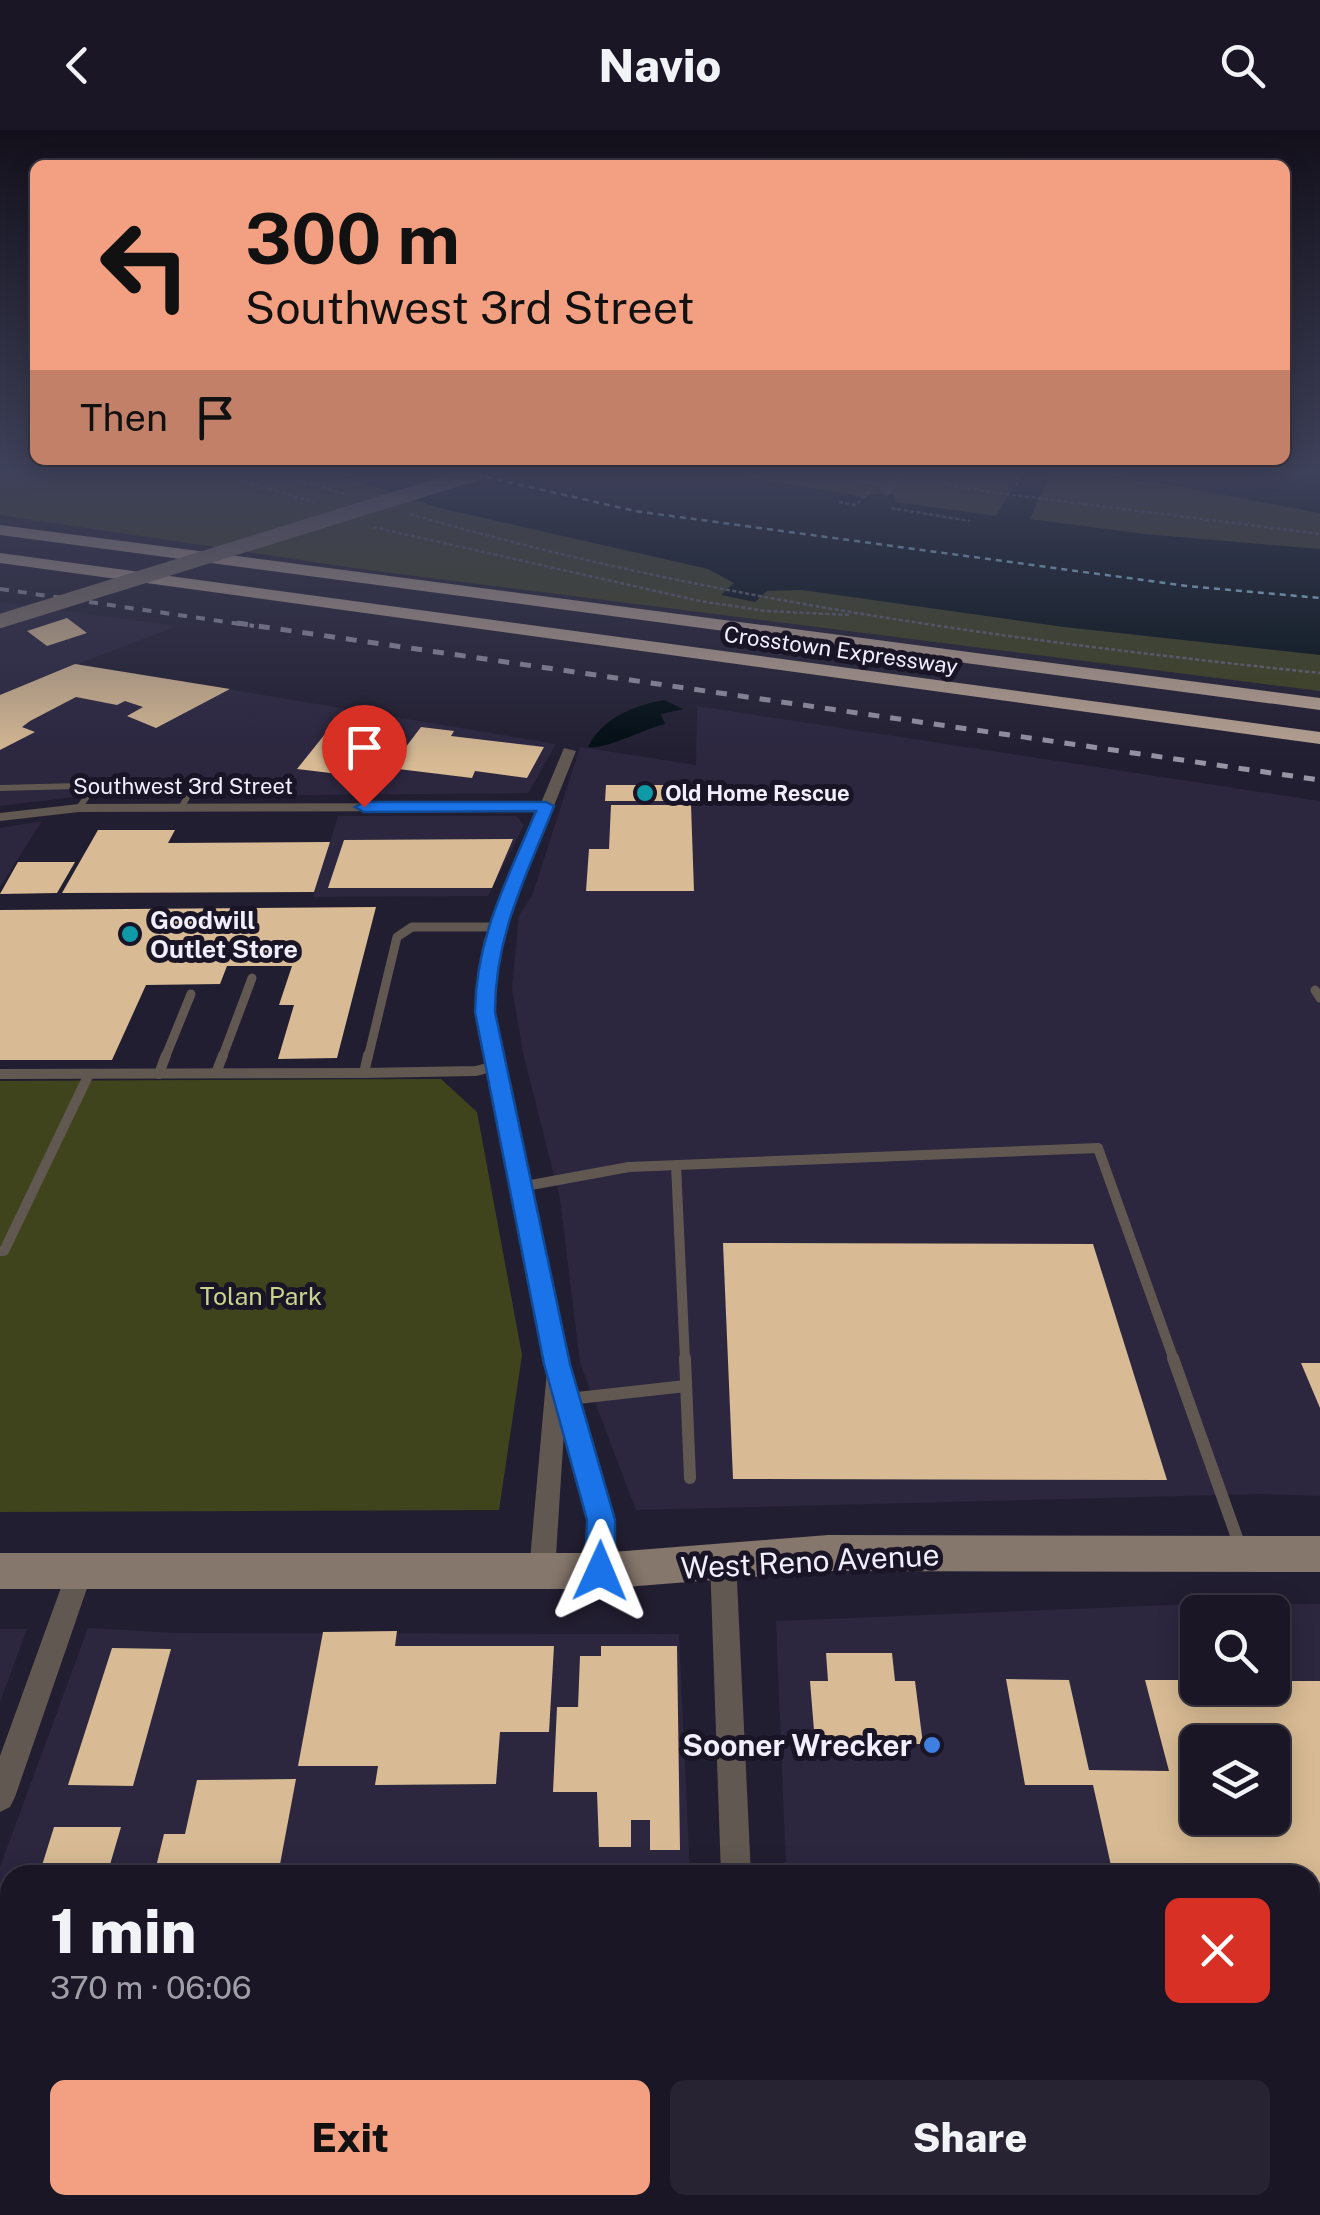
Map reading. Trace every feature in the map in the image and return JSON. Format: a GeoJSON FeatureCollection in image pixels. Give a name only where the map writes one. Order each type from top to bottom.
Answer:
{"type":"FeatureCollection","features":[{"type":"Feature","properties":{"kind":"highway","name":"Crosstown Expressway"},"geometry":{"type":"LineString","coordinates":[[85,569],[1320,738]]}},
{"type":"Feature","properties":{"kind":"highway","name":"Crosstown Expressway"},"geometry":{"type":"LineString","coordinates":[[297,569],[1320,704]]}},
{"type":"Feature","properties":{"kind":"main road"},"geometry":{"type":"LineString","coordinates":[[0,620],[165,569]]}},
{"type":"Feature","properties":{"kind":"main road","name":"West Reno Avenue"},"geometry":{"type":"LineString","coordinates":[[0,1570],[600,1571],[828,1554],[1320,1554]]}},
{"type":"Feature","properties":{"kind":"street"},"geometry":{"type":"LineString","coordinates":[[569,751],[496,928],[485,993],[495,1066],[557,1364],[601,1520],[600,1571]]}},
{"type":"Feature","properties":{"kind":"street","name":"Southwest 3rd Street"},"geometry":{"type":"LineString","coordinates":[[0,817],[79,808],[546,806]]}},
{"type":"Feature","properties":{"kind":"street"},"geometry":{"type":"LineString","coordinates":[[542,1570],[557,1364]]}},
{"type":"Feature","properties":{"kind":"street"},"geometry":{"type":"LineString","coordinates":[[723,1560],[736,1865]]}},
{"type":"Feature","properties":{"kind":"street"},"geometry":{"type":"LineString","coordinates":[[0,1797],[80,1570]]}},
{"type":"Feature","properties":{"kind":"lane"},"geometry":{"type":"LineString","coordinates":[[79,808],[96,782]]}},
{"type":"Feature","properties":{"kind":"lane"},"geometry":{"type":"LineString","coordinates":[[0,788],[96,782],[194,783],[181,808]]}},
{"type":"Feature","properties":{"kind":"lane"},"geometry":{"type":"LineString","coordinates":[[364,1072],[397,938],[412,928],[496,928]]}},
{"type":"Feature","properties":{"kind":"lane"},"geometry":{"type":"LineString","coordinates":[[216,1073],[252,978]]}},
{"type":"Feature","properties":{"kind":"lane"},"geometry":{"type":"LineString","coordinates":[[159,1074],[191,994]]}},
{"type":"Feature","properties":{"kind":"lane"},"geometry":{"type":"LineString","coordinates":[[0,1074],[476,1071],[495,1066]]}},
{"type":"Feature","properties":{"kind":"lane"},"geometry":{"type":"LineString","coordinates":[[0,1251],[4,1251],[89,1074]]}},
{"type":"Feature","properties":{"kind":"lane"},"geometry":{"type":"LineString","coordinates":[[520,1187],[629,1167],[1098,1148],[1243,1554]]}},
{"type":"Feature","properties":{"kind":"lane"},"geometry":{"type":"LineString","coordinates":[[676,1165],[690,1478]]}},
{"type":"Feature","properties":{"kind":"lane"},"geometry":{"type":"LineString","coordinates":[[568,1399],[686,1386]]}},
{"type":"Feature","properties":{"kind":"path"},"geometry":{"type":"LineString","coordinates":[[556,569],[700,602],[851,615]]}},
{"type":"Feature","properties":{"kind":"path"},"geometry":{"type":"LineString","coordinates":[[633,569],[780,601],[1081,645],[1320,673]]}},
{"type":"Feature","properties":{"kind":"shaded area"},"geometry":{"type":"Polygon","coordinates":[[[709,569],[1320,569],[1320,655],[1064,627],[802,590],[767,591],[755,602],[721,595],[734,583],[709,569]]]}},
{"type":"Feature","properties":{"kind":"shaded area"},"geometry":{"type":"Polygon","coordinates":[[[0,602],[177,626],[78,664],[556,744],[528,793],[74,797],[0,806],[0,602]]]}},
{"type":"Feature","properties":{"kind":"shaded area"},"geometry":{"type":"Polygon","coordinates":[[[664,700],[683,709],[661,714],[665,724],[588,747],[610,721],[664,700]]]}},
{"type":"Feature","properties":{"kind":"shaded area"},"geometry":{"type":"Polygon","coordinates":[[[697,706],[1320,801],[1320,1496],[1260,1494],[636,1510],[580,1363],[560,1199],[523,1053],[512,988],[519,915],[532,896],[580,747],[696,765],[697,706]]]}},
{"type":"Feature","properties":{"kind":"shaded area"},"geometry":{"type":"Polygon","coordinates":[[[338,816],[516,816],[524,825],[488,896],[313,897],[338,816]]]}},
{"type":"Feature","properties":{"kind":"shaded area"},"geometry":{"type":"Polygon","coordinates":[[[42,821],[0,887],[0,828],[42,821]]]}},
{"type":"Feature","properties":{"kind":"shaded area","name":"Sooner Wrecker"},"geometry":{"type":"Polygon","coordinates":[[[1290,1604],[1320,1604],[1320,1865],[786,1865],[776,1621],[1180,1605],[1180,1705],[1290,1705],[1290,1604]]]}},
{"type":"Feature","properties":{"kind":"shaded area"},"geometry":{"type":"Polygon","coordinates":[[[88,1628],[177,1633],[679,1634],[690,1865],[1,1865],[88,1628]]]}},
{"type":"Feature","properties":{"kind":"shaded area"},"geometry":{"type":"Polygon","coordinates":[[[0,1629],[27,1629],[0,1702],[0,1629]]]}},
{"type":"Feature","properties":{"kind":"green space"},"geometry":{"type":"Polygon","coordinates":[[[363,569],[1320,569],[1320,691],[363,569]]]}},
{"type":"Feature","properties":{"kind":"green space","name":"Tolan Park"},"geometry":{"type":"Polygon","coordinates":[[[441,1079],[477,1112],[522,1355],[499,1510],[0,1512],[0,1081],[441,1079]]]}},
{"type":"Feature","properties":{"kind":"building"},"geometry":{"type":"Polygon","coordinates":[[[67,618],[87,633],[47,646],[27,631],[67,618]]]}},
{"type":"Feature","properties":{"kind":"building"},"geometry":{"type":"Polygon","coordinates":[[[75,664],[230,689],[156,728],[127,716],[143,707],[125,701],[117,705],[76,697],[30,721],[22,727],[35,732],[0,750],[0,695],[75,664]]]}},
{"type":"Feature","properties":{"kind":"building"},"geometry":{"type":"Polygon","coordinates":[[[421,727],[454,731],[451,736],[544,747],[527,778],[475,771],[472,778],[390,768],[421,727]]]}},
{"type":"Feature","properties":{"kind":"building"},"geometry":{"type":"Polygon","coordinates":[[[329,729],[394,737],[364,777],[297,769],[329,729]]]}},
{"type":"Feature","properties":{"kind":"building","name":"Old Home Rescue"},"geometry":{"type":"Polygon","coordinates":[[[606,785],[684,785],[684,801],[605,801],[606,785]]]}},
{"type":"Feature","properties":{"kind":"building"},"geometry":{"type":"Polygon","coordinates":[[[611,805],[691,805],[694,891],[586,891],[589,849],[609,849],[611,805]]]}},
{"type":"Feature","properties":{"kind":"building"},"geometry":{"type":"Polygon","coordinates":[[[98,830],[175,830],[168,843],[330,842],[314,892],[62,893],[98,830]]]}},
{"type":"Feature","properties":{"kind":"building"},"geometry":{"type":"Polygon","coordinates":[[[513,839],[492,888],[328,888],[344,840],[513,839]]]}},
{"type":"Feature","properties":{"kind":"building"},"geometry":{"type":"Polygon","coordinates":[[[18,862],[75,862],[57,893],[0,894],[18,862]]]}},
{"type":"Feature","properties":{"kind":"building"},"geometry":{"type":"Polygon","coordinates":[[[376,907],[337,1058],[278,1059],[294,1005],[279,1005],[292,966],[227,966],[220,984],[146,985],[112,1060],[0,1060],[0,910],[376,907]]]}},
{"type":"Feature","properties":{"kind":"building"},"geometry":{"type":"Polygon","coordinates":[[[723,1243],[1093,1244],[1167,1480],[733,1479],[723,1243]]]}},
{"type":"Feature","properties":{"kind":"building"},"geometry":{"type":"Polygon","coordinates":[[[1301,1363],[1320,1363],[1320,1408],[1301,1363]]]}},
{"type":"Feature","properties":{"kind":"building"},"geometry":{"type":"Polygon","coordinates":[[[397,1631],[395,1646],[554,1646],[549,1732],[500,1732],[496,1784],[375,1785],[378,1766],[298,1766],[323,1632],[397,1631]]]}},
{"type":"Feature","properties":{"kind":"building"},"geometry":{"type":"Polygon","coordinates":[[[601,1646],[677,1646],[680,1850],[650,1850],[650,1820],[631,1820],[631,1847],[599,1847],[597,1792],[553,1792],[557,1707],[578,1707],[580,1656],[601,1656],[601,1646]]]}},
{"type":"Feature","properties":{"kind":"building"},"geometry":{"type":"Polygon","coordinates":[[[112,1648],[171,1649],[133,1786],[68,1785],[112,1648]]]}},
{"type":"Feature","properties":{"kind":"building"},"geometry":{"type":"Polygon","coordinates":[[[826,1653],[892,1653],[895,1681],[915,1681],[923,1744],[815,1743],[810,1681],[828,1681],[826,1653]]]}},
{"type":"Feature","properties":{"kind":"building"},"geometry":{"type":"Polygon","coordinates":[[[1006,1679],[1069,1680],[1089,1770],[1169,1771],[1145,1680],[1180,1680],[1180,1705],[1290,1705],[1290,1681],[1320,1681],[1320,1865],[1111,1865],[1093,1785],[1025,1785],[1006,1679]]]}},
{"type":"Feature","properties":{"kind":"building"},"geometry":{"type":"Polygon","coordinates":[[[296,1779],[280,1865],[156,1865],[164,1834],[185,1834],[197,1780],[296,1779]]]}},
{"type":"Feature","properties":{"kind":"building"},"geometry":{"type":"Polygon","coordinates":[[[54,1827],[121,1827],[110,1865],[42,1865],[54,1827]]]}},
{"type":"Feature","properties":{"kind":"ferry route"},"geometry":{"type":"LineString","coordinates":[[1064,569],[1320,598]]}},
{"type":"Feature","properties":{"kind":"railway"},"geometry":{"type":"LineString","coordinates":[[0,589],[254,626]]}},
{"type":"Feature","properties":{"kind":"railway"},"geometry":{"type":"LineString","coordinates":[[237,623],[1320,780]]}},
{"type":"Feature","properties":{"kind":"place","name":"Old Home Rescue"},"geometry":{"type":"Point","coordinates":[645,793]}},
{"type":"Feature","properties":{"kind":"place","name":"Goodwill Outlet Store"},"geometry":{"type":"Point","coordinates":[130,934]}},
{"type":"Feature","properties":{"kind":"place","name":"Sooner Wrecker"},"geometry":{"type":"Point","coordinates":[932,1745]}},
{"type":"Feature","properties":{"kind":"route"},"geometry":{"type":"LineString","coordinates":[[364,807],[546,806],[492,940],[485,1012],[557,1364],[601,1520],[600,1571]]}}]}
